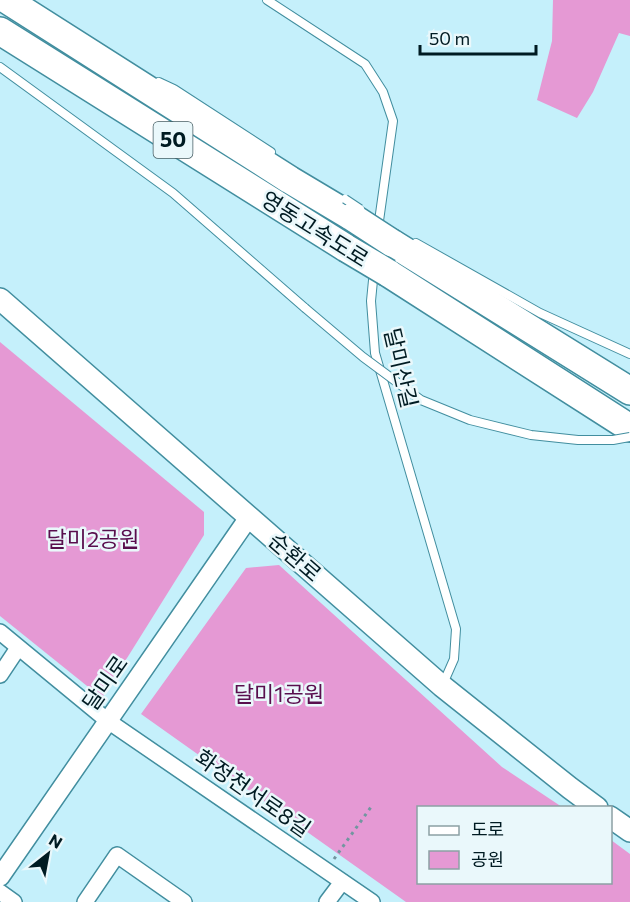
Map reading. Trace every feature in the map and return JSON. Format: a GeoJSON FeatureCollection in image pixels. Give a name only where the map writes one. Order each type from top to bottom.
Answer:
{"type":"FeatureCollection","features":[{"type":"Feature","properties":{"kind":"highway","name":"영동고속도로"},"geometry":{"type":"LineString","coordinates":[[7,0],[290,180],[349,208],[388,247],[630,428]]}},
{"type":"Feature","properties":{"kind":"highway","name":"영동고속도로"},"geometry":{"type":"LineString","coordinates":[[0,31],[346,248],[388,247],[630,391]]}},
{"type":"Feature","properties":{"kind":"main road","name":"순환로"},"geometry":{"type":"LineString","coordinates":[[0,299],[442,686],[596,806]]}},
{"type":"Feature","properties":{"kind":"main road"},"geometry":{"type":"LineString","coordinates":[[612,818],[630,831]]}},
{"type":"Feature","properties":{"kind":"street","name":"달미로"},"geometry":{"type":"LineString","coordinates":[[0,877],[249,517]]}},
{"type":"Feature","properties":{"kind":"street","name":"화정천서로8길"},"geometry":{"type":"LineString","coordinates":[[0,632],[108,721],[372,902]]}},
{"type":"Feature","properties":{"kind":"street"},"geometry":{"type":"LineString","coordinates":[[0,675],[18,648]]}},
{"type":"Feature","properties":{"kind":"street"},"geometry":{"type":"LineString","coordinates":[[85,902],[117,855],[184,902]]}},
{"type":"Feature","properties":{"kind":"street"},"geometry":{"type":"LineString","coordinates":[[327,902],[342,882]]}},
{"type":"Feature","properties":{"kind":"street"},"geometry":{"type":"LineString","coordinates":[[0,892],[14,902]]}},
{"type":"Feature","properties":{"kind":"lane","name":"달미산길"},"geometry":{"type":"LineString","coordinates":[[267,0],[365,63],[383,92],[393,121],[380,211],[388,247],[370,301],[375,353],[456,629],[454,659],[442,686]]}},
{"type":"Feature","properties":{"kind":"lane"},"geometry":{"type":"LineString","coordinates":[[89,52],[142,75]]}},
{"type":"Feature","properties":{"kind":"lane"},"geometry":{"type":"LineString","coordinates":[[0,67],[173,193],[363,357],[421,400],[470,420],[531,435],[578,440],[614,440],[630,436]]}},
{"type":"Feature","properties":{"kind":"lane"},"geometry":{"type":"LineString","coordinates":[[153,80],[174,89],[278,156]]}},
{"type":"Feature","properties":{"kind":"lane"},"geometry":{"type":"LineString","coordinates":[[335,193],[349,208]]}},
{"type":"Feature","properties":{"kind":"lane"},"geometry":{"type":"LineString","coordinates":[[388,247],[630,354]]}},
{"type":"Feature","properties":{"kind":"path"},"geometry":{"type":"LineString","coordinates":[[326,871],[371,807]]}},
{"type":"Feature","properties":{"kind":"green space"},"geometry":{"type":"Polygon","coordinates":[[[553,0],[630,0],[630,36],[619,33],[593,92],[577,118],[537,100],[552,41],[553,0]]]}},
{"type":"Feature","properties":{"kind":"green space","name":"달미2공원"},"geometry":{"type":"Polygon","coordinates":[[[0,342],[204,512],[204,535],[102,698],[0,616],[0,342]]]}},
{"type":"Feature","properties":{"kind":"green space","name":"달미1공원"},"geometry":{"type":"Polygon","coordinates":[[[279,565],[502,767],[560,806],[417,806],[417,884],[612,884],[612,841],[630,854],[630,902],[406,902],[141,714],[246,568],[279,565]]]}}]}
